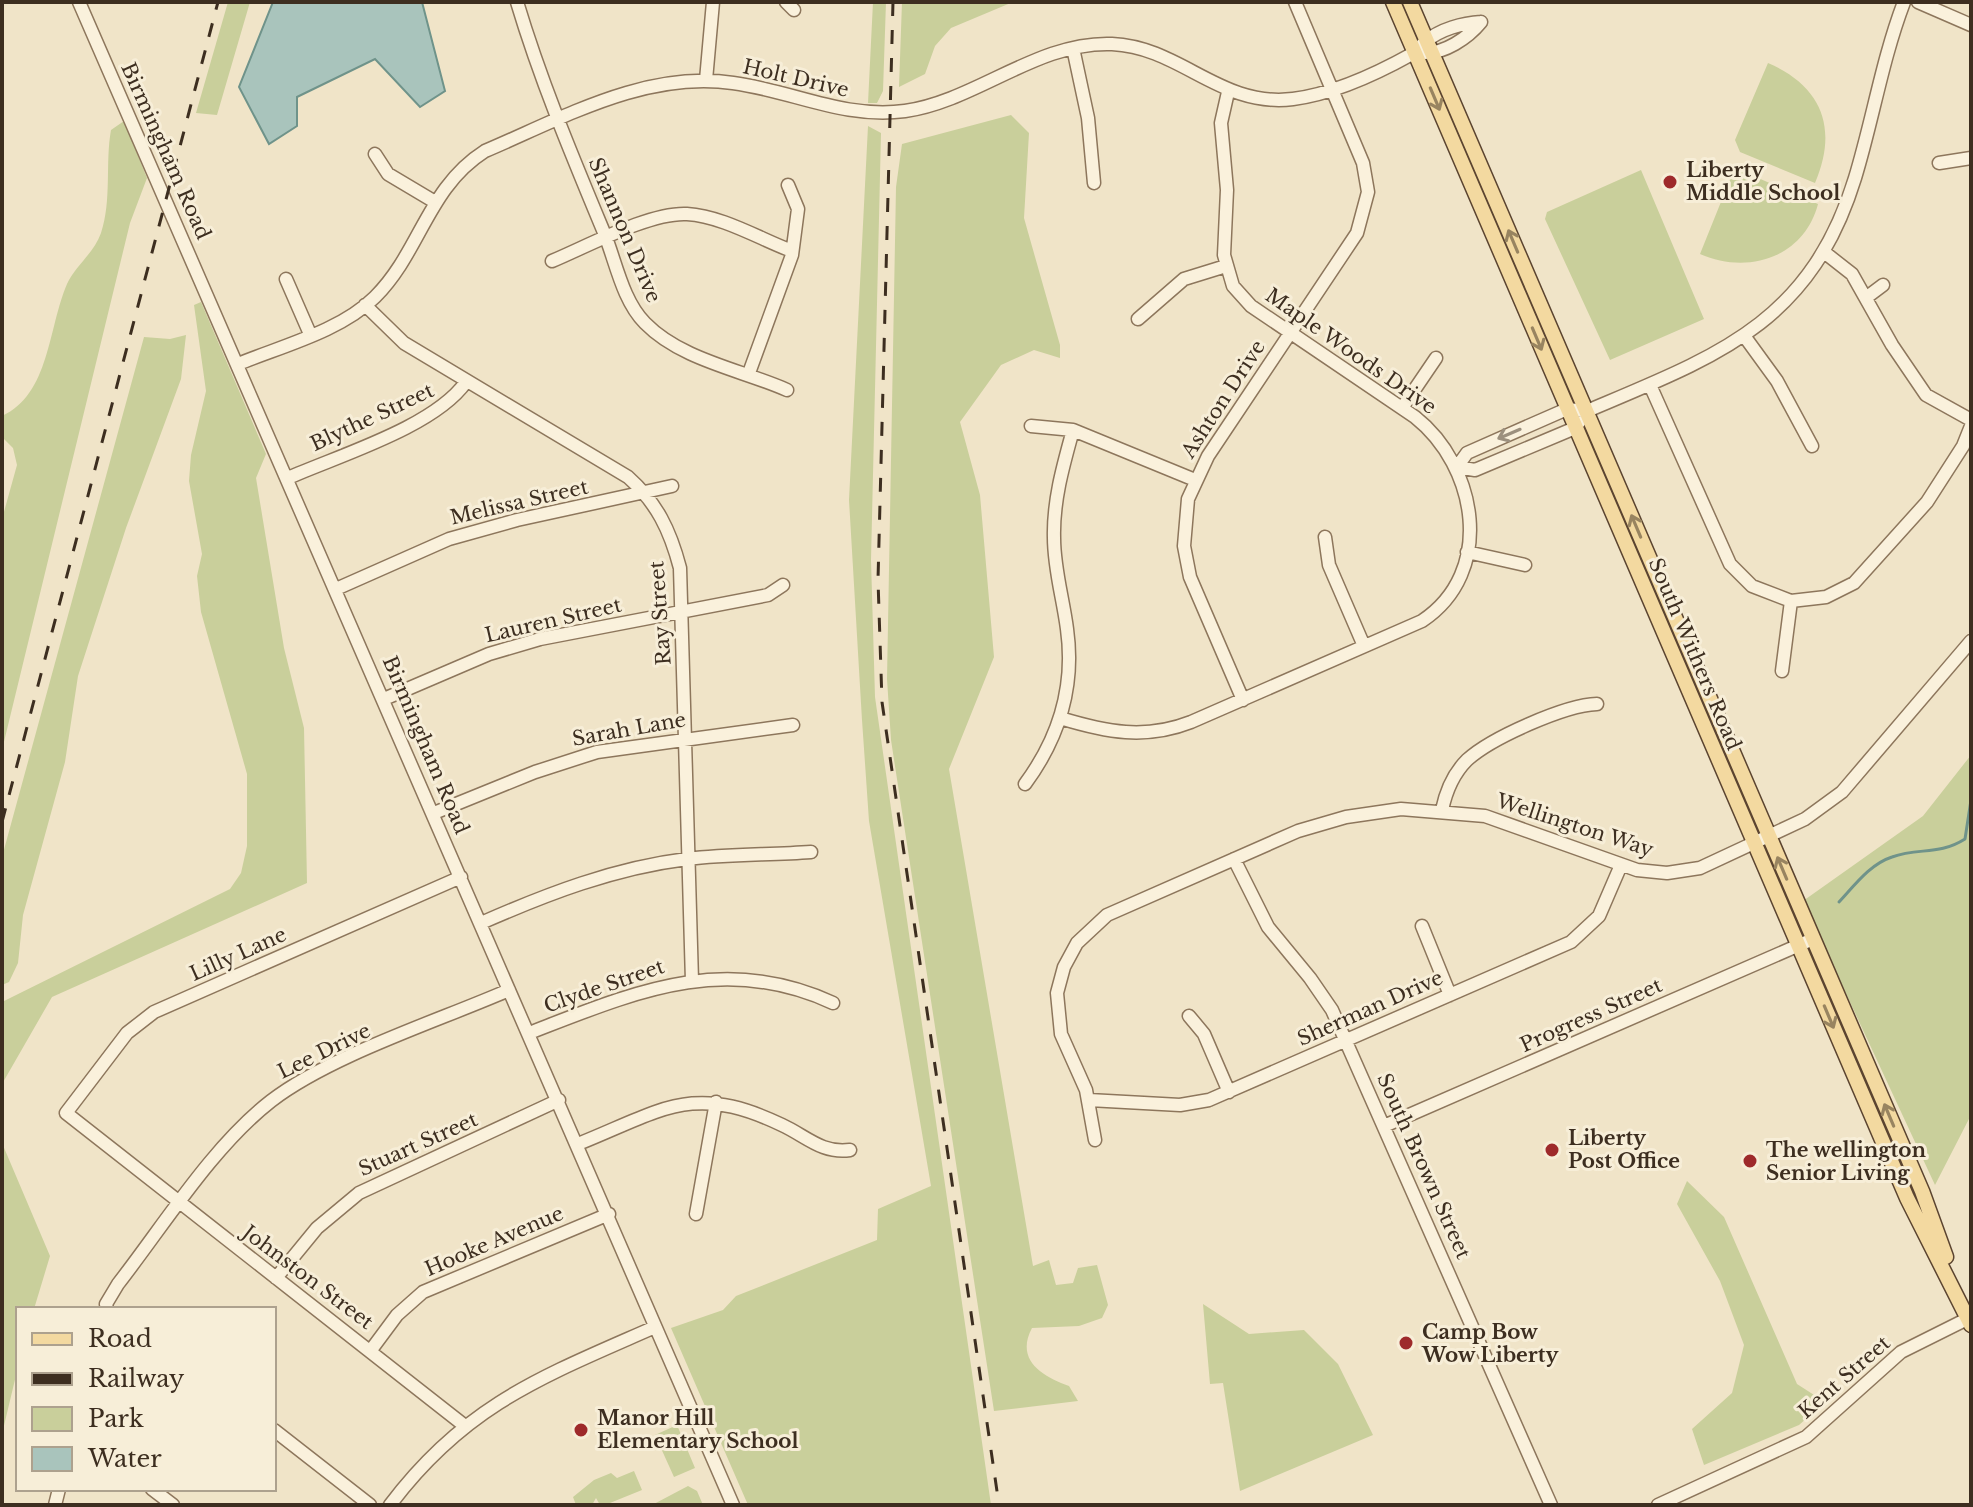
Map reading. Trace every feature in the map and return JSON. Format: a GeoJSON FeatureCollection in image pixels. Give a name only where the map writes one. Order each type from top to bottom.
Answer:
{"type":"FeatureCollection","features":[{"type":"Feature","properties":{"kind":"main road","name":"South Withers Road"},"geometry":{"type":"LineString","coordinates":[[1393,2],[1907,1198],[1970,1320]]}},
{"type":"Feature","properties":{"kind":"main road","name":"South Withers Road"},"geometry":{"type":"LineString","coordinates":[[1410,2],[1922,1191],[1970,1320]]}},
{"type":"Feature","properties":{"kind":"street","name":"Birmingham Road"},"geometry":{"type":"LineString","coordinates":[[79,2],[609,1214],[733,1505]]}},
{"type":"Feature","properties":{"kind":"street","name":"Shannon Drive"},"geometry":{"type":"LineString","coordinates":[[517,2],[537,69],[629,298],[645,323],[711,362],[749,373],[787,390]]}},
{"type":"Feature","properties":{"kind":"street"},"geometry":{"type":"LineString","coordinates":[[706,80],[713,2]]}},
{"type":"Feature","properties":{"kind":"street","name":"Ashton Drive"},"geometry":{"type":"LineString","coordinates":[[1243,700],[1186,562],[1185,515],[1195,480],[1357,233],[1367,205],[1363,163],[1295,2]]}},
{"type":"Feature","properties":{"kind":"street"},"geometry":{"type":"LineString","coordinates":[[1587,411],[1575,428],[1475,470],[1457,467],[1467,453],[1567,409],[1587,411],[1717,354],[1745,337],[1790,297],[1824,252],[1844,211],[1880,72],[1904,2]]}},
{"type":"Feature","properties":{"kind":"street"},"geometry":{"type":"LineString","coordinates":[[1918,2],[1971,25]]}},
{"type":"Feature","properties":{"kind":"street","name":"Holt Drive"},"geometry":{"type":"LineString","coordinates":[[238,364],[310,334],[365,305],[394,272],[454,175],[476,157],[558,120],[645,87],[706,80],[758,87],[838,110],[890,112],[938,103],[1073,48],[1106,44],[1140,47],[1174,60],[1228,92],[1279,100],[1331,89],[1429,47]]}},
{"type":"Feature","properties":{"kind":"street"},"geometry":{"type":"LineString","coordinates":[[1073,48],[1088,118],[1094,183]]}},
{"type":"Feature","properties":{"kind":"street"},"geometry":{"type":"LineString","coordinates":[[1138,319],[1184,279],[1226,266],[1227,190],[1221,132],[1228,92]]}},
{"type":"Feature","properties":{"kind":"street"},"geometry":{"type":"LineString","coordinates":[[375,154],[388,174],[435,202]]}},
{"type":"Feature","properties":{"kind":"street"},"geometry":{"type":"LineString","coordinates":[[1939,163],[1971,158]]}},
{"type":"Feature","properties":{"kind":"street"},"geometry":{"type":"LineString","coordinates":[[749,373],[792,251],[798,209],[788,185]]}},
{"type":"Feature","properties":{"kind":"street"},"geometry":{"type":"LineString","coordinates":[[552,261],[683,213],[708,219],[792,251]]}},
{"type":"Feature","properties":{"kind":"street"},"geometry":{"type":"LineString","coordinates":[[1650,385],[1730,564],[1752,586],[1791,601],[1826,597],[1854,583],[1927,502],[1963,446],[1971,423],[1926,395],[1892,345],[1852,274],[1824,252]]}},
{"type":"Feature","properties":{"kind":"street","name":"Maple Woods Drive"},"geometry":{"type":"LineString","coordinates":[[1060,718],[1109,732],[1143,734],[1175,728],[1432,614],[1449,595],[1467,552],[1469,503],[1457,467],[1439,439],[1402,408],[1242,297],[1226,266]]}},
{"type":"Feature","properties":{"kind":"street"},"geometry":{"type":"LineString","coordinates":[[286,279],[310,334]]}},
{"type":"Feature","properties":{"kind":"street"},"geometry":{"type":"LineString","coordinates":[[1867,297],[1883,285]]}},
{"type":"Feature","properties":{"kind":"street","name":"Ray Street"},"geometry":{"type":"LineString","coordinates":[[365,305],[404,343],[628,477],[644,492],[670,530],[680,568],[688,738],[692,981]]}},
{"type":"Feature","properties":{"kind":"street"},"geometry":{"type":"LineString","coordinates":[[1745,337],[1777,381],[1812,446]]}},
{"type":"Feature","properties":{"kind":"street"},"geometry":{"type":"LineString","coordinates":[[1402,408],[1436,358]]}},
{"type":"Feature","properties":{"kind":"street","name":"Blythe Street"},"geometry":{"type":"LineString","coordinates":[[288,478],[428,417],[454,399],[466,382]]}},
{"type":"Feature","properties":{"kind":"street"},"geometry":{"type":"LineString","coordinates":[[1031,426],[1073,430],[1195,480]]}},
{"type":"Feature","properties":{"kind":"street"},"geometry":{"type":"LineString","coordinates":[[1025,784],[1046,753],[1060,718],[1069,663],[1055,560],[1055,513],[1073,430]]}},
{"type":"Feature","properties":{"kind":"street","name":"Melissa Street"},"geometry":{"type":"LineString","coordinates":[[336,589],[449,539],[672,486]]}},
{"type":"Feature","properties":{"kind":"street"},"geometry":{"type":"LineString","coordinates":[[1325,537],[1329,565],[1364,646]]}},
{"type":"Feature","properties":{"kind":"street"},"geometry":{"type":"LineString","coordinates":[[1467,552],[1525,565]]}},
{"type":"Feature","properties":{"kind":"street","name":"Lauren Street"},"geometry":{"type":"LineString","coordinates":[[384,699],[489,654],[540,639],[768,595],[783,585]]}},
{"type":"Feature","properties":{"kind":"street"},"geometry":{"type":"LineString","coordinates":[[1782,671],[1791,601]]}},
{"type":"Feature","properties":{"kind":"street","name":"Wellington Way"},"geometry":{"type":"LineString","coordinates":[[1095,1140],[1089,1100],[1058,1021],[1057,993],[1069,955],[1086,933],[1107,915],[1298,831],[1346,817],[1401,809],[1442,810],[1512,823],[1621,865],[1652,872],[1683,872],[1713,863],[1805,819],[1842,792],[1971,641]]}},
{"type":"Feature","properties":{"kind":"street"},"geometry":{"type":"LineString","coordinates":[[1442,810],[1450,784],[1477,752],[1577,705],[1597,704]]}},
{"type":"Feature","properties":{"kind":"street","name":"Sarah Lane"},"geometry":{"type":"LineString","coordinates":[[434,813],[566,761],[631,745],[793,725]]}},
{"type":"Feature","properties":{"kind":"street"},"geometry":{"type":"LineString","coordinates":[[481,923],[570,887],[689,859],[811,852]]}},
{"type":"Feature","properties":{"kind":"street","name":"South Brown Street"},"geometry":{"type":"LineString","coordinates":[[1234,859],[1257,910],[1321,992],[1346,1041],[1551,1505]]}},
{"type":"Feature","properties":{"kind":"street","name":"Sherman Drive"},"geometry":{"type":"LineString","coordinates":[[1089,1100],[1180,1105],[1229,1092],[1346,1041],[1582,935],[1606,903],[1621,865]]}},
{"type":"Feature","properties":{"kind":"street","name":"Lilly Lane"},"geometry":{"type":"LineString","coordinates":[[66,1113],[127,1033],[154,1012],[461,877]]}},
{"type":"Feature","properties":{"kind":"street"},"geometry":{"type":"LineString","coordinates":[[1422,926],[1450,995]]}},
{"type":"Feature","properties":{"kind":"street","name":"Progress Street"},"geometry":{"type":"LineString","coordinates":[[1384,1126],[1813,939]]}},
{"type":"Feature","properties":{"kind":"street","name":"Clyde Street"},"geometry":{"type":"LineString","coordinates":[[529,1033],[640,990],[692,981],[781,986],[833,1003]]}},
{"type":"Feature","properties":{"kind":"street","name":"Lee Drive"},"geometry":{"type":"LineString","coordinates":[[108,1307],[118,1284],[246,1124],[299,1083],[509,990]]}},
{"type":"Feature","properties":{"kind":"street"},"geometry":{"type":"LineString","coordinates":[[1189,1016],[1204,1034],[1229,1092]]}},
{"type":"Feature","properties":{"kind":"street","name":"Stuart Street"},"geometry":{"type":"LineString","coordinates":[[276,1278],[317,1228],[359,1193],[559,1100]]}},
{"type":"Feature","properties":{"kind":"street"},"geometry":{"type":"LineString","coordinates":[[578,1144],[673,1106],[716,1102],[752,1111],[828,1151],[850,1150]]}},
{"type":"Feature","properties":{"kind":"street"},"geometry":{"type":"LineString","coordinates":[[696,1214],[716,1102]]}},
{"type":"Feature","properties":{"kind":"street","name":"Johnston Street"},"geometry":{"type":"LineString","coordinates":[[66,1113],[125,1163],[371,1350],[465,1426]]}},
{"type":"Feature","properties":{"kind":"street","name":"Hooke Avenue"},"geometry":{"type":"LineString","coordinates":[[371,1350],[397,1315],[423,1292],[609,1214]]}},
{"type":"Feature","properties":{"kind":"street","name":"Kent Street"},"geometry":{"type":"LineString","coordinates":[[1658,1505],[1806,1437],[1901,1352],[1970,1320]]}},
{"type":"Feature","properties":{"kind":"street"},"geometry":{"type":"LineString","coordinates":[[390,1505],[416,1473],[465,1426],[533,1380],[655,1327]]}},
{"type":"Feature","properties":{"kind":"street"},"geometry":{"type":"LineString","coordinates":[[276,1432],[370,1505]]}},
{"type":"Feature","properties":{"kind":"street"},"geometry":{"type":"LineString","coordinates":[[155,1491],[173,1505]]}},
{"type":"Feature","properties":{"kind":"green space"},"geometry":{"type":"Polygon","coordinates":[[[228,2],[250,2],[217,115],[196,113],[228,2]]]}},
{"type":"Feature","properties":{"kind":"green space"},"geometry":{"type":"Polygon","coordinates":[[[873,2],[886,2],[883,91],[877,103],[868,103],[873,2]]]}},
{"type":"Feature","properties":{"kind":"green space"},"geometry":{"type":"Polygon","coordinates":[[[902,2],[1013,2],[951,28],[935,46],[925,74],[899,87],[902,2]]]}},
{"type":"Feature","properties":{"kind":"green space"},"geometry":{"type":"Polygon","coordinates":[[[1768,63],[1802,84],[1821,112],[1825,145],[1815,183],[1740,152],[1735,140],[1768,63]]]}},
{"type":"Feature","properties":{"kind":"green space"},"geometry":{"type":"Polygon","coordinates":[[[1011,115],[1029,133],[1024,218],[1060,345],[1060,358],[1034,350],[1001,365],[960,422],[980,495],[994,657],[949,769],[1033,1266],[1049,1260],[1056,1285],[1073,1283],[1078,1268],[1097,1265],[1108,1305],[1102,1318],[1079,1326],[1032,1328],[1028,1339],[1029,1358],[1034,1365],[1049,1377],[1069,1386],[1078,1401],[994,1411],[891,740],[887,679],[896,187],[902,144],[1011,115]]]}},
{"type":"Feature","properties":{"kind":"green space"},"geometry":{"type":"Polygon","coordinates":[[[124,121],[147,178],[130,223],[2,750],[2,519],[17,465],[13,448],[2,437],[2,416],[18,406],[39,376],[67,284],[101,233],[106,208],[111,130],[124,121]]]}},
{"type":"Feature","properties":{"kind":"green space"},"geometry":{"type":"Polygon","coordinates":[[[868,126],[881,133],[871,560],[875,697],[991,1505],[748,1505],[671,1328],[723,1310],[736,1296],[877,1240],[878,1209],[931,1186],[869,821],[862,720],[849,500],[868,126]]]}},
{"type":"Feature","properties":{"kind":"green space"},"geometry":{"type":"Polygon","coordinates":[[[1641,170],[1704,319],[1610,360],[1545,219],[1547,212],[1641,170]]]}},
{"type":"Feature","properties":{"kind":"green space"},"geometry":{"type":"Polygon","coordinates":[[[1742,171],[1818,204],[1811,223],[1787,249],[1754,262],[1736,263],[1700,254],[1731,177],[1742,171]]]}},
{"type":"Feature","properties":{"kind":"green space"},"geometry":{"type":"Polygon","coordinates":[[[201,302],[266,454],[256,478],[284,648],[304,728],[307,883],[52,997],[2,1084],[2,1002],[230,889],[241,873],[247,846],[247,774],[201,612],[197,576],[202,554],[189,481],[191,455],[206,391],[194,305],[201,302]]]}},
{"type":"Feature","properties":{"kind":"green space"},"geometry":{"type":"Polygon","coordinates":[[[186,335],[181,379],[126,528],[78,676],[65,762],[23,915],[18,963],[9,982],[2,985],[2,857],[144,337],[170,339],[186,335]]]}},
{"type":"Feature","properties":{"kind":"green space"},"geometry":{"type":"Polygon","coordinates":[[[1971,755],[1971,1115],[1935,1185],[1803,901],[1923,816],[1971,755]]]}},
{"type":"Feature","properties":{"kind":"green space"},"geometry":{"type":"Polygon","coordinates":[[[2,1143],[50,1256],[35,1307],[16,1307],[16,1375],[2,1434],[2,1143]]]}},
{"type":"Feature","properties":{"kind":"green space"},"geometry":{"type":"Polygon","coordinates":[[[1687,1181],[1724,1217],[1797,1384],[1825,1402],[1799,1425],[1704,1465],[1692,1429],[1732,1393],[1744,1345],[1720,1281],[1677,1204],[1687,1181]]]}},
{"type":"Feature","properties":{"kind":"green space"},"geometry":{"type":"Polygon","coordinates":[[[1203,1304],[1249,1334],[1304,1330],[1338,1364],[1373,1435],[1240,1491],[1223,1383],[1210,1384],[1203,1304]]]}},
{"type":"Feature","properties":{"kind":"green space"},"geometry":{"type":"Polygon","coordinates":[[[677,1425],[695,1468],[674,1477],[655,1435],[677,1425]]]}},
{"type":"Feature","properties":{"kind":"green space"},"geometry":{"type":"Polygon","coordinates":[[[634,1471],[642,1490],[605,1505],[600,1505],[596,1498],[592,1505],[576,1505],[573,1497],[594,1480],[611,1473],[617,1478],[634,1471]]]}},
{"type":"Feature","properties":{"kind":"green space"},"geometry":{"type":"Polygon","coordinates":[[[688,1486],[697,1491],[703,1505],[652,1505],[688,1486]]]}},
{"type":"Feature","properties":{"kind":"water"},"geometry":{"type":"Polygon","coordinates":[[[273,2],[422,2],[445,91],[420,107],[375,59],[297,97],[297,126],[269,144],[239,87],[273,2]]]}},
{"type":"Feature","properties":{"kind":"waterway"},"geometry":{"type":"LineString","coordinates":[[1839,902],[1863,876],[1884,860],[1902,854],[1946,848],[1965,839],[1971,800]]}},
{"type":"Feature","properties":{"kind":"railway"},"geometry":{"type":"LineString","coordinates":[[2,822],[218,2]]}},
{"type":"Feature","properties":{"kind":"railway"},"geometry":{"type":"LineString","coordinates":[[893,2],[878,580],[882,702],[999,1505]]}},
{"type":"Feature","properties":{"kind":"place","name":"Liberty Middle School"},"geometry":{"type":"Point","coordinates":[1670,182]}},
{"type":"Feature","properties":{"kind":"place","name":"Liberty Post Office"},"geometry":{"type":"Point","coordinates":[1552,1150]}},
{"type":"Feature","properties":{"kind":"place","name":"The wellington Senior Living"},"geometry":{"type":"Point","coordinates":[1750,1161]}},
{"type":"Feature","properties":{"kind":"place","name":"Camp Bow Wow Liberty"},"geometry":{"type":"Point","coordinates":[1406,1343]}},
{"type":"Feature","properties":{"kind":"place","name":"Manor Hill Elementary School"},"geometry":{"type":"Point","coordinates":[581,1430]}}]}
